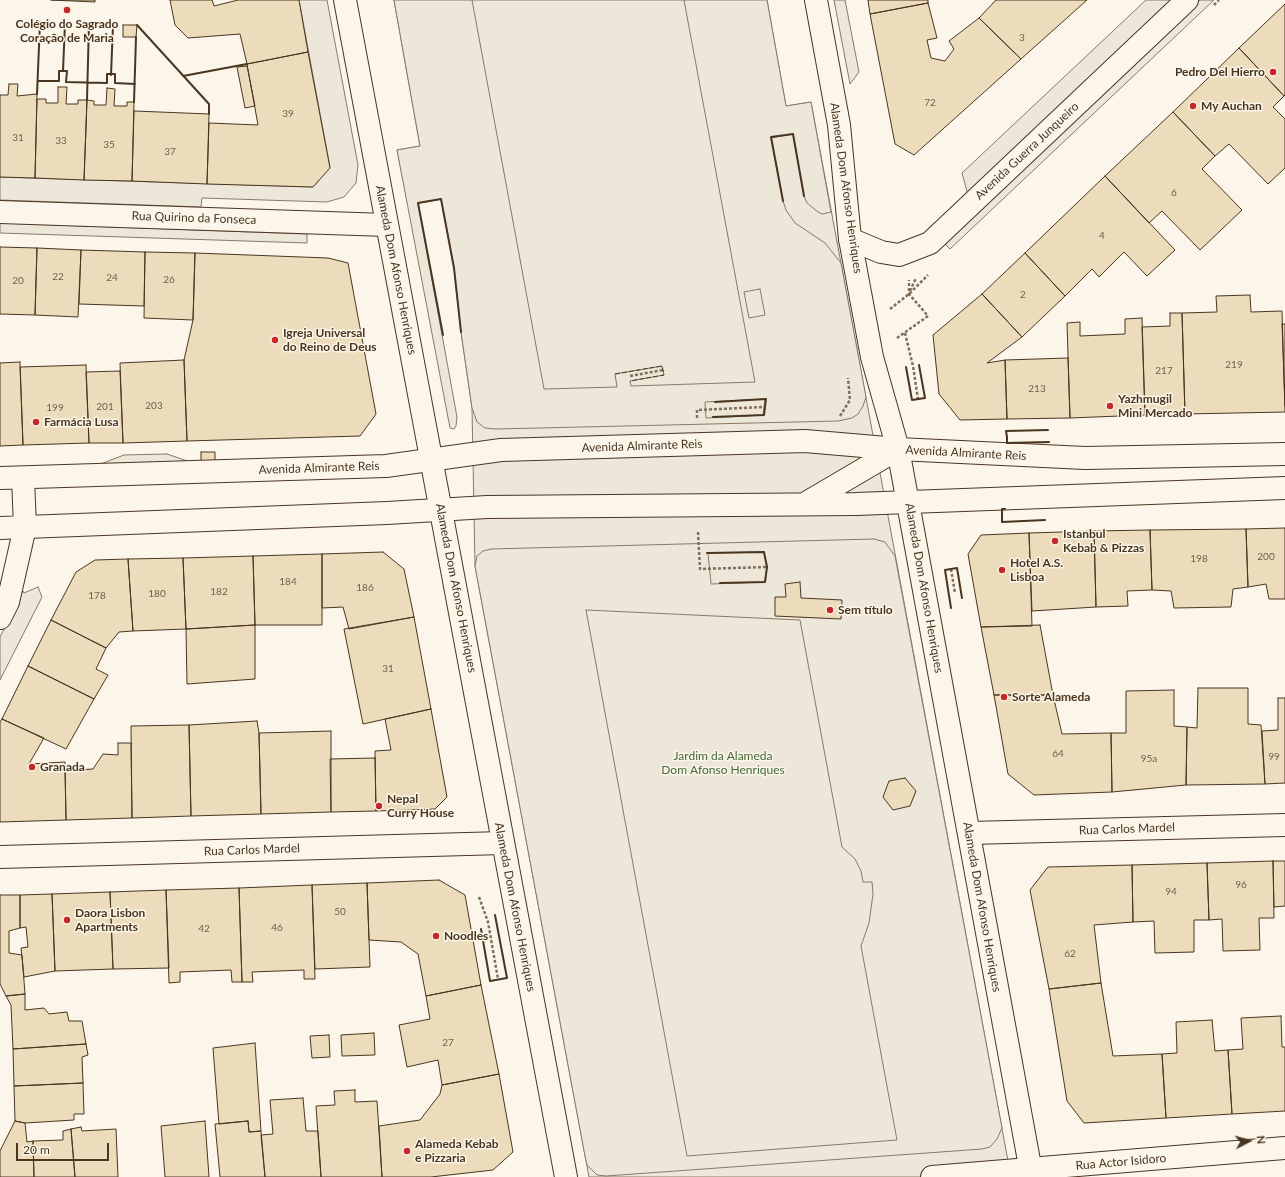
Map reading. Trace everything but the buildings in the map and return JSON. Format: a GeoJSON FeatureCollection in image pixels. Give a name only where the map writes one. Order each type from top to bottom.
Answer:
{"type":"FeatureCollection","features":[{"type":"Feature","properties":{"kind":"main road","name":"Alameda Dom Afonso Henriques"},"geometry":{"type":"LineString","coordinates":[[345,0],[566,1177]]}},
{"type":"Feature","properties":{"kind":"main road","name":"Alameda Dom Afonso Henriques"},"geometry":{"type":"LineString","coordinates":[[816,0],[839,125],[850,239],[872,357],[898,450],[1031,1173]]}},
{"type":"Feature","properties":{"kind":"main road","name":"Avenida Guerra Junqueiro"},"geometry":{"type":"LineString","coordinates":[[899,255],[930,243],[1187,0]]}},
{"type":"Feature","properties":{"kind":"main road","name":"Rua Quirino da Fonseca"},"geometry":{"type":"LineString","coordinates":[[0,212],[387,225]]}},
{"type":"Feature","properties":{"kind":"main road"},"geometry":{"type":"LineString","coordinates":[[850,239],[881,252],[899,255]]}},
{"type":"Feature","properties":{"kind":"main road","name":"Avenida Almirante Reis"},"geometry":{"type":"LineString","coordinates":[[0,478],[386,466],[501,450],[805,441],[898,450],[1085,458],[1285,454]]}},
{"type":"Feature","properties":{"kind":"main road"},"geometry":{"type":"LineString","coordinates":[[805,504],[898,450]]}},
{"type":"Feature","properties":{"kind":"main road"},"geometry":{"type":"LineString","coordinates":[[0,618],[8,602],[25,527],[23,478]]}},
{"type":"Feature","properties":{"kind":"main road"},"geometry":{"type":"LineString","coordinates":[[0,528],[386,513],[441,509],[908,503],[1285,488]]}},
{"type":"Feature","properties":{"kind":"main road","name":"Rua Carlos Mardel"},"geometry":{"type":"LineString","coordinates":[[969,833],[1285,825]]}},
{"type":"Feature","properties":{"kind":"main road","name":"Rua Carlos Mardel"},"geometry":{"type":"LineString","coordinates":[[0,857],[503,843]]}},
{"type":"Feature","properties":{"kind":"main road","name":"Rua Actor Isidoro"},"geometry":{"type":"LineString","coordinates":[[932,1177],[1031,1173],[1285,1148]]}},
{"type":"Feature","properties":{"kind":"path"},"geometry":{"type":"LineString","coordinates":[[872,357],[928,316],[909,294],[909,269],[899,255]]}},
{"type":"Feature","properties":{"kind":"path"},"geometry":{"type":"LineString","coordinates":[[905,333],[913,366],[918,399]]}},
{"type":"Feature","properties":{"kind":"path"},"geometry":{"type":"LineString","coordinates":[[630,376],[663,370]]}},
{"type":"Feature","properties":{"kind":"path"},"geometry":{"type":"LineString","coordinates":[[714,409],[764,407]]}},
{"type":"Feature","properties":{"kind":"path"},"geometry":{"type":"LineString","coordinates":[[696,506],[700,569],[766,567]]}},
{"type":"Feature","properties":{"kind":"path"},"geometry":{"type":"LineString","coordinates":[[951,569],[956,600]]}},
{"type":"Feature","properties":{"kind":"path"},"geometry":{"type":"LineString","coordinates":[[479,897],[488,922],[498,979]]}},
{"type":"Feature","properties":{"kind":"green space","name":"Jardim da Alameda Dom Afonso Henriques"},"geometry":{"type":"Polygon","coordinates":[[[394,0],[767,0],[786,106],[811,102],[1011,1177],[589,1177],[475,566],[472,408],[461,332],[454,268],[441,199],[408,205],[397,150],[420,146],[394,0]]]}},
{"type":"Feature","properties":{"kind":"shaded area"},"geometry":{"type":"Polygon","coordinates":[[[299,0],[327,0],[358,165],[356,183],[344,197],[327,202],[202,198],[201,207],[0,200],[0,177],[313,187],[330,167],[299,0]]]}},
{"type":"Feature","properties":{"kind":"shaded area"},"geometry":{"type":"Polygon","coordinates":[[[394,0],[472,0],[544,389],[617,387],[615,374],[662,366],[664,375],[630,381],[631,386],[755,382],[684,0],[767,0],[786,106],[811,102],[831,212],[822,214],[807,203],[804,196],[793,134],[771,138],[783,201],[786,210],[795,223],[825,243],[841,263],[866,397],[863,406],[858,414],[852,418],[838,421],[496,429],[485,428],[477,422],[472,408],[461,332],[454,268],[441,199],[418,203],[457,417],[456,426],[454,429],[450,428],[397,150],[420,146],[394,0]],[[760,289],[744,292],[749,318],[765,315],[760,289]],[[765,399],[705,402],[706,418],[763,415],[765,399]]]}},
{"type":"Feature","properties":{"kind":"shaded area"},"geometry":{"type":"Polygon","coordinates":[[[834,0],[845,0],[859,72],[850,84],[834,0]]]}},
{"type":"Feature","properties":{"kind":"shaded area"},"geometry":{"type":"Polygon","coordinates":[[[1146,0],[1175,0],[968,195],[962,173],[1146,0]]]}},
{"type":"Feature","properties":{"kind":"shaded area"},"geometry":{"type":"Polygon","coordinates":[[[1200,0],[1214,0],[950,249],[943,242],[1200,0]]]}},
{"type":"Feature","properties":{"kind":"shaded area"},"geometry":{"type":"Polygon","coordinates":[[[0,223],[307,234],[307,243],[0,233],[0,223]]]}},
{"type":"Feature","properties":{"kind":"shaded area"},"geometry":{"type":"Polygon","coordinates":[[[167,454],[193,463],[98,465],[124,455],[167,454]]]}},
{"type":"Feature","properties":{"kind":"shaded area"},"geometry":{"type":"Polygon","coordinates":[[[874,539],[885,542],[895,556],[1002,1128],[997,1139],[990,1147],[982,1149],[606,1176],[597,1175],[587,1165],[475,566],[477,556],[483,551],[491,549],[874,539]],[[764,552],[708,553],[711,584],[765,582],[767,567],[764,552]],[[586,610],[687,1156],[897,1140],[861,946],[869,923],[873,894],[872,882],[863,882],[861,871],[855,859],[842,847],[800,620],[586,610]]]}},
{"type":"Feature","properties":{"kind":"shaded area"},"geometry":{"type":"Polygon","coordinates":[[[38,587],[42,597],[0,680],[0,637],[23,591],[24,593],[38,587]]]}},
{"type":"Feature","properties":{"kind":"fence"},"geometry":{"type":"LineString","coordinates":[[615,374],[662,366],[664,375],[630,381]]}},
{"type":"Feature","properties":{"kind":"wall"},"geometry":{"type":"LineString","coordinates":[[37,94],[40,22]]}},
{"type":"Feature","properties":{"kind":"wall"},"geometry":{"type":"LineString","coordinates":[[63,71],[65,23]]}},
{"type":"Feature","properties":{"kind":"wall"},"geometry":{"type":"LineString","coordinates":[[87,100],[89,23]]}},
{"type":"Feature","properties":{"kind":"wall"},"geometry":{"type":"LineString","coordinates":[[111,75],[113,25]]}},
{"type":"Feature","properties":{"kind":"wall"},"geometry":{"type":"LineString","coordinates":[[137,25],[209,104],[209,114]]}},
{"type":"Feature","properties":{"kind":"wall"},"geometry":{"type":"LineString","coordinates":[[134,102],[136,37]]}},
{"type":"Feature","properties":{"kind":"wall"},"geometry":{"type":"LineString","coordinates":[[183,76],[247,64]]}},
{"type":"Feature","properties":{"kind":"wall"},"geometry":{"type":"LineString","coordinates":[[38,81],[59,81],[59,71],[63,71]]}},
{"type":"Feature","properties":{"kind":"wall"},"geometry":{"type":"LineString","coordinates":[[63,71],[67,71],[66,82],[107,83],[107,74],[115,74],[115,83],[135,84]]}},
{"type":"Feature","properties":{"kind":"wall"},"geometry":{"type":"LineString","coordinates":[[783,201],[771,137],[793,134],[804,196]]}},
{"type":"Feature","properties":{"kind":"wall"},"geometry":{"type":"LineString","coordinates":[[443,335],[418,203],[441,199],[454,268],[461,332]]}},
{"type":"Feature","properties":{"kind":"wall"},"geometry":{"type":"LineString","coordinates":[[906,367],[912,400],[925,398],[919,365]]}},
{"type":"Feature","properties":{"kind":"wall"},"geometry":{"type":"LineString","coordinates":[[713,417],[764,415],[766,399],[715,402]]}},
{"type":"Feature","properties":{"kind":"wall"},"geometry":{"type":"LineString","coordinates":[[1048,430],[1006,431],[1007,443],[1049,442]]}},
{"type":"Feature","properties":{"kind":"wall"},"geometry":{"type":"LineString","coordinates":[[1005,509],[1002,509],[1002,522],[1045,520]]}},
{"type":"Feature","properties":{"kind":"wall"},"geometry":{"type":"LineString","coordinates":[[707,553],[764,552],[767,567],[765,582],[720,583]]}},
{"type":"Feature","properties":{"kind":"wall"},"geometry":{"type":"LineString","coordinates":[[951,608],[945,570],[957,568],[962,598]]}},
{"type":"Feature","properties":{"kind":"wall"},"geometry":{"type":"LineString","coordinates":[[481,929],[490,981],[507,978],[495,915]]}},
{"type":"Feature","properties":{"kind":"place","name":"Colégio do Sagrado Coração de Maria"},"geometry":{"type":"Point","coordinates":[67,10]}},
{"type":"Feature","properties":{"kind":"place","name":"Pedro Del Hierro"},"geometry":{"type":"Point","coordinates":[1273,72]}},
{"type":"Feature","properties":{"kind":"place","name":"My Auchan"},"geometry":{"type":"Point","coordinates":[1193,106]}},
{"type":"Feature","properties":{"kind":"place","name":"Igreja Universal do Reino de Deus"},"geometry":{"type":"Point","coordinates":[275,340]}},
{"type":"Feature","properties":{"kind":"place","name":"Yazhmugil Mini Mercado"},"geometry":{"type":"Point","coordinates":[1110,406]}},
{"type":"Feature","properties":{"kind":"place","name":"Farmácia Lusa"},"geometry":{"type":"Point","coordinates":[36,422]}},
{"type":"Feature","properties":{"kind":"place","name":"Istanbul Kebab & Pizzas"},"geometry":{"type":"Point","coordinates":[1055,541]}},
{"type":"Feature","properties":{"kind":"place","name":"Hotel A.S. Lisboa"},"geometry":{"type":"Point","coordinates":[1002,570]}},
{"type":"Feature","properties":{"kind":"place","name":"Sem título"},"geometry":{"type":"Point","coordinates":[830,610]}},
{"type":"Feature","properties":{"kind":"place","name":"Sorte Alameda"},"geometry":{"type":"Point","coordinates":[1004,697]}},
{"type":"Feature","properties":{"kind":"place","name":"Granada"},"geometry":{"type":"Point","coordinates":[32,767]}},
{"type":"Feature","properties":{"kind":"place","name":"Nepal Curry House"},"geometry":{"type":"Point","coordinates":[379,806]}},
{"type":"Feature","properties":{"kind":"place","name":"Daora Lisbon Apartments"},"geometry":{"type":"Point","coordinates":[67,920]}},
{"type":"Feature","properties":{"kind":"place","name":"Noodles"},"geometry":{"type":"Point","coordinates":[436,936]}},
{"type":"Feature","properties":{"kind":"place","name":"Alameda Kebab e Pizzaria"},"geometry":{"type":"Point","coordinates":[407,1151]}}]}
